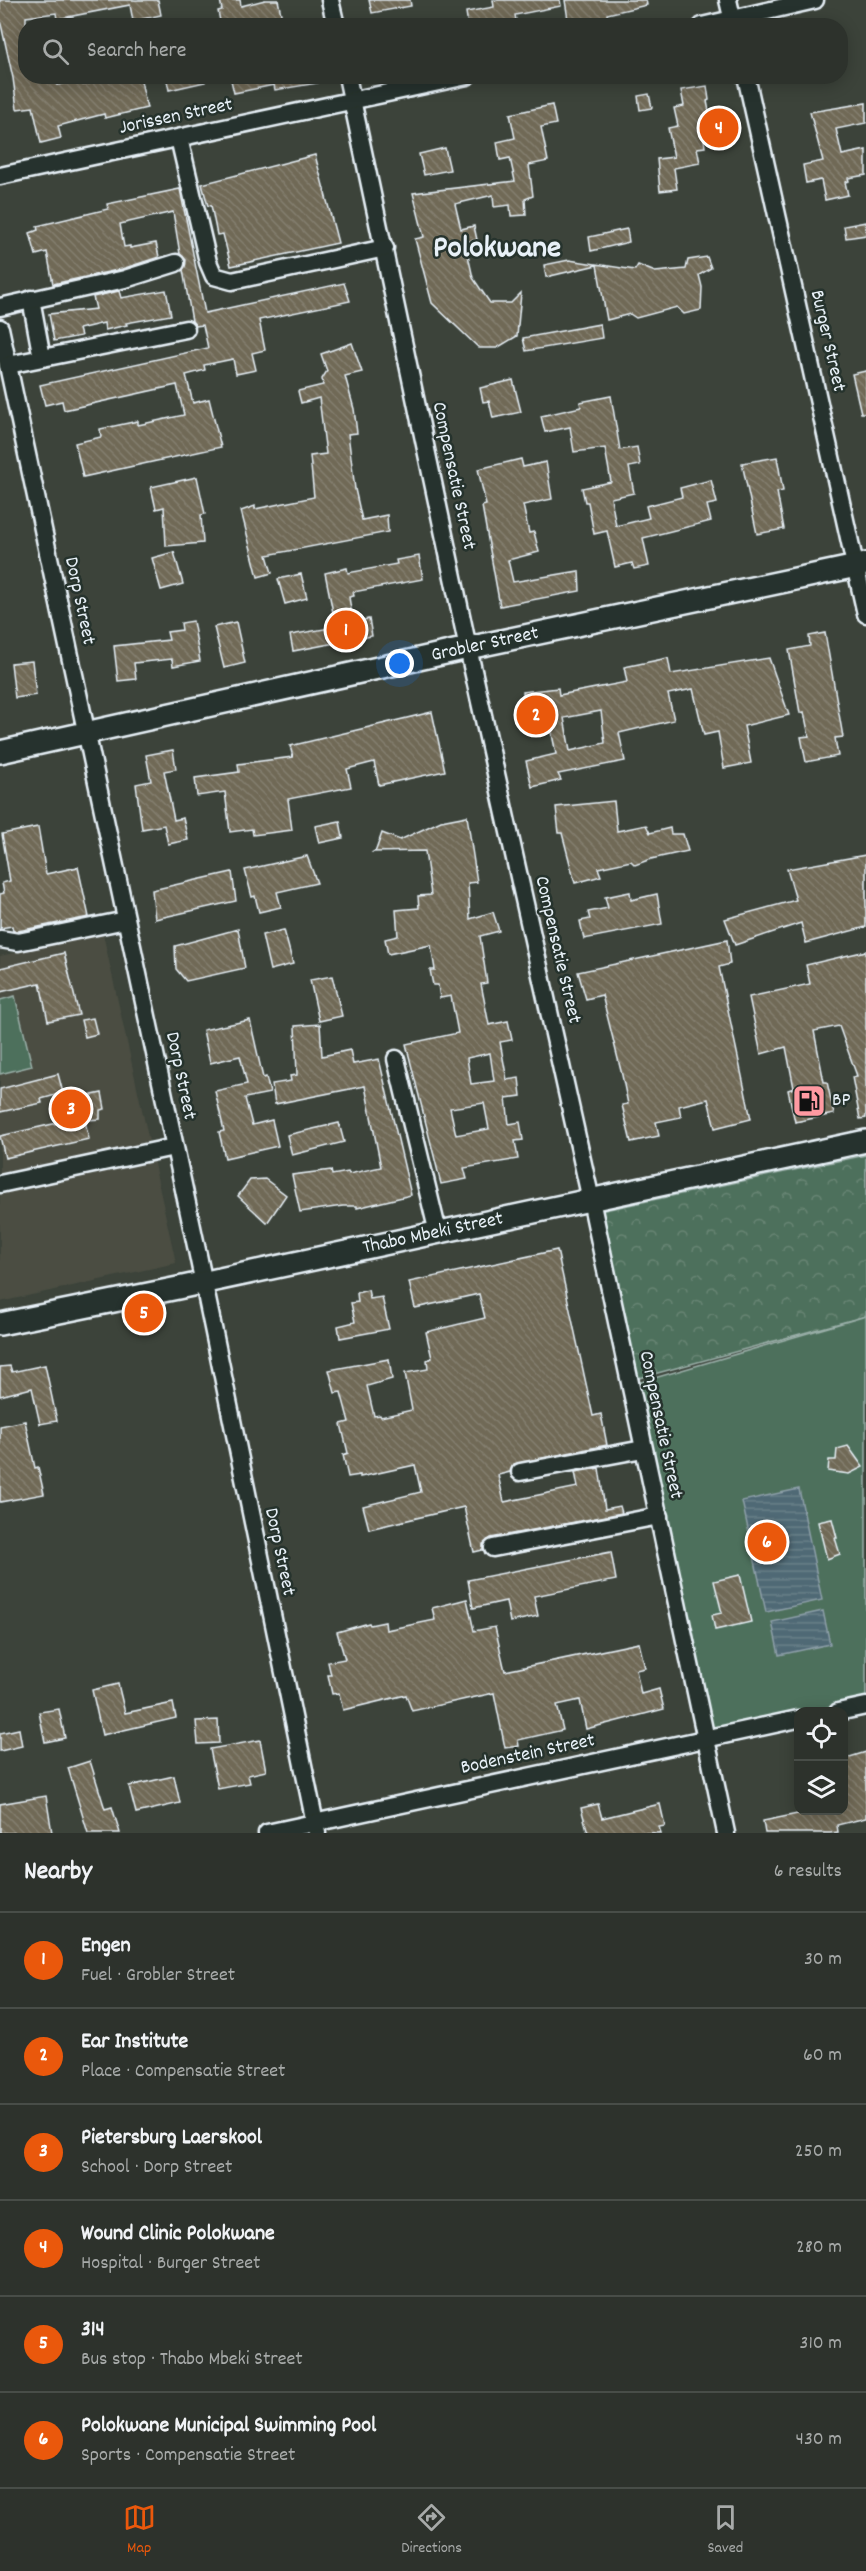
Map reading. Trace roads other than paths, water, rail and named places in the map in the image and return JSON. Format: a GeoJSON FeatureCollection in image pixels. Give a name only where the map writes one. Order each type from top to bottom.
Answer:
{"type":"FeatureCollection","features":[{"type":"Feature","properties":{"kind":"main road","name":"Grobler Street"},"geometry":{"type":"LineString","coordinates":[[0,752],[468,648],[860,566]]}},
{"type":"Feature","properties":{"kind":"main road","name":"Thabo Mbeki Street"},"geometry":{"type":"LineString","coordinates":[[0,1324],[203,1283],[866,1141]]}},
{"type":"Feature","properties":{"kind":"street"},"geometry":{"type":"LineString","coordinates":[[330,0],[334,18]]}},
{"type":"Feature","properties":{"kind":"street"},"geometry":{"type":"LineString","coordinates":[[728,0],[733,18]]}},
{"type":"Feature","properties":{"kind":"street"},"geometry":{"type":"LineString","coordinates":[[749,18],[815,0]]}},
{"type":"Feature","properties":{"kind":"street","name":"Compensatie Street"},"geometry":{"type":"LineString","coordinates":[[349,84],[468,648],[591,1200],[726,1833]]}},
{"type":"Feature","properties":{"kind":"street","name":"Jorissen Street"},"geometry":{"type":"LineString","coordinates":[[0,176],[431,84]]}},
{"type":"Feature","properties":{"kind":"street","name":"Burger Street"},"geometry":{"type":"LineString","coordinates":[[748,84],[860,566],[866,614]]}},
{"type":"Feature","properties":{"kind":"street"},"geometry":{"type":"LineString","coordinates":[[179,138],[208,262],[214,276],[223,280],[241,280],[384,248]]}},
{"type":"Feature","properties":{"kind":"street"},"geometry":{"type":"LineString","coordinates":[[0,307],[98,286],[176,263]]}},
{"type":"Feature","properties":{"kind":"street"},"geometry":{"type":"LineString","coordinates":[[31,299],[42,358]]}},
{"type":"Feature","properties":{"kind":"street","name":"Dorp Street"},"geometry":{"type":"LineString","coordinates":[[0,328],[316,1828]]}},
{"type":"Feature","properties":{"kind":"street"},"geometry":{"type":"LineString","coordinates":[[8,365],[186,329]]}},
{"type":"Feature","properties":{"kind":"street"},"geometry":{"type":"LineString","coordinates":[[0,939],[18,942],[126,920]]}},
{"type":"Feature","properties":{"kind":"street"},"geometry":{"type":"LineString","coordinates":[[396,1059],[438,1233]]}},
{"type":"Feature","properties":{"kind":"street"},"geometry":{"type":"LineString","coordinates":[[0,1184],[174,1147]]}},
{"type":"Feature","properties":{"kind":"street"},"geometry":{"type":"LineString","coordinates":[[519,1472],[643,1449]]}},
{"type":"Feature","properties":{"kind":"street"},"geometry":{"type":"LineString","coordinates":[[493,1548],[659,1516]]}},
{"type":"Feature","properties":{"kind":"street"},"geometry":{"type":"LineString","coordinates":[[848,1710],[866,1706]]}},
{"type":"Feature","properties":{"kind":"street","name":"Bodenstein Street"},"geometry":{"type":"LineString","coordinates":[[267,1833],[316,1828],[705,1737],[794,1720]]}},
{"type":"Feature","properties":{"kind":"water"},"geometry":{"type":"Polygon","coordinates":[[[799,1489],[822,1600],[766,1612],[742,1501],[799,1489]]]}},
{"type":"Feature","properties":{"kind":"water"},"geometry":{"type":"Polygon","coordinates":[[[823,1611],[830,1644],[779,1655],[772,1622],[823,1611]]]}},
{"type":"Feature","properties":{"kind":"place","name":"Wound Clinic Polokwane"},"geometry":{"type":"Point","coordinates":[719,128]}},
{"type":"Feature","properties":{"kind":"place","name":"Engen"},"geometry":{"type":"Point","coordinates":[346,630]}},
{"type":"Feature","properties":{"kind":"place","name":"Ear Institute"},"geometry":{"type":"Point","coordinates":[536,715]}},
{"type":"Feature","properties":{"kind":"place","name":"BP"},"geometry":{"type":"Point","coordinates":[809,1101]}},
{"type":"Feature","properties":{"kind":"place","name":"Pietersburg Laerskool"},"geometry":{"type":"Point","coordinates":[71,1109]}},
{"type":"Feature","properties":{"kind":"place","name":"314"},"geometry":{"type":"Point","coordinates":[144,1313]}},
{"type":"Feature","properties":{"kind":"place","name":"Polokwane Municipal Swimming Pool"},"geometry":{"type":"Point","coordinates":[767,1542]}},
{"type":"Feature","properties":{"kind":"district","name":"Polokwane"},"geometry":{"type":"Point","coordinates":[497,250]}}]}
